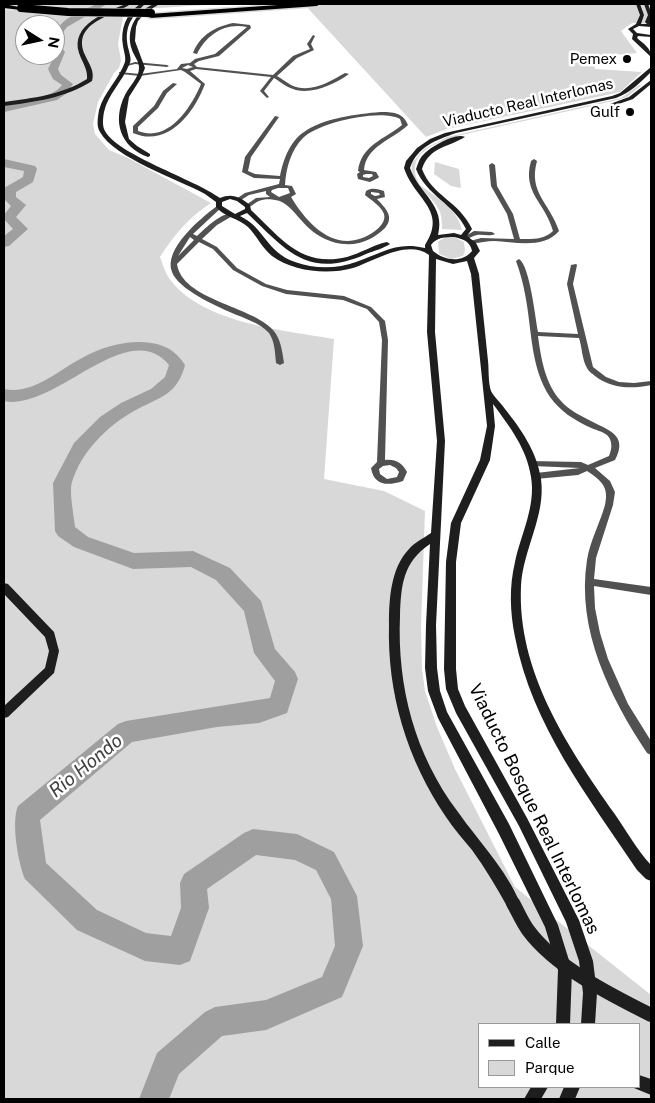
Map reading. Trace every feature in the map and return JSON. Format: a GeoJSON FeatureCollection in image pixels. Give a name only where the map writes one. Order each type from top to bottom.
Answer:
{"type":"FeatureCollection","features":[{"type":"Feature","properties":{"kind":"highway"},"geometry":{"type":"LineString","coordinates":[[150,14],[287,4]]}},
{"type":"Feature","properties":{"kind":"highway"},"geometry":{"type":"LineString","coordinates":[[4,7],[89,16],[317,4]]}},
{"type":"Feature","properties":{"kind":"main road"},"geometry":{"type":"LineString","coordinates":[[4,104],[55,94],[85,84],[91,77],[80,48],[79,41],[84,30],[94,22],[129,4]]}},
{"type":"Feature","properties":{"kind":"main road"},"geometry":{"type":"LineString","coordinates":[[143,4],[129,16],[126,23],[127,65],[108,94],[102,114],[102,131],[108,139],[125,151],[214,196],[219,204],[251,226],[277,256],[296,264],[322,269],[348,266],[378,253],[395,248],[408,247],[451,261],[470,258],[476,250],[467,239],[445,235],[431,240],[392,243],[340,260],[315,260],[303,257],[284,247],[239,199],[229,197],[174,167]]}},
{"type":"Feature","properties":{"kind":"main road"},"geometry":{"type":"LineString","coordinates":[[158,159],[132,146],[122,133],[124,104],[140,75],[142,66],[132,43],[135,23],[139,14],[153,4],[162,4]]}},
{"type":"Feature","properties":{"kind":"main road"},"geometry":{"type":"LineString","coordinates":[[638,4],[642,14],[638,25]]}},
{"type":"Feature","properties":{"kind":"main road"},"geometry":{"type":"LineString","coordinates":[[646,4],[650,15],[647,22],[651,26]]}},
{"type":"Feature","properties":{"kind":"main road"},"geometry":{"type":"LineString","coordinates":[[650,36],[636,34],[630,29],[638,25],[651,26]]}},
{"type":"Feature","properties":{"kind":"main road"},"geometry":{"type":"LineString","coordinates":[[636,34],[634,38],[650,52],[651,56]]}},
{"type":"Feature","properties":{"kind":"main road"},"geometry":{"type":"LineString","coordinates":[[650,36],[645,38],[651,45]]}},
{"type":"Feature","properties":{"kind":"main road","name":"Viaducto Real Interlomas"},"geometry":{"type":"LineString","coordinates":[[431,240],[437,219],[434,208],[414,186],[407,168],[411,157],[422,147],[437,138],[454,132],[614,98],[639,81],[651,69]]}},
{"type":"Feature","properties":{"kind":"main road","name":"Viaducto Real Interlomas"},"geometry":{"type":"LineString","coordinates":[[467,239],[469,229],[462,214],[425,185],[420,175],[420,164],[432,151],[461,137],[622,102],[631,98],[651,82]]}},
{"type":"Feature","properties":{"kind":"main road"},"geometry":{"type":"LineString","coordinates":[[219,204],[229,197]]}},
{"type":"Feature","properties":{"kind":"main road"},"geometry":{"type":"LineString","coordinates":[[234,214],[248,208]]}},
{"type":"Feature","properties":{"kind":"main road","name":"Viaducto Bosque Real Interlomas"},"geometry":{"type":"LineString","coordinates":[[431,240],[428,245],[431,253],[431,332],[441,441],[431,625],[431,668],[434,691],[442,714],[504,829],[551,925],[565,970],[563,1023]]}},
{"type":"Feature","properties":{"kind":"main road","name":"Viaducto Bosque Real Interlomas"},"geometry":{"type":"LineString","coordinates":[[470,258],[475,274],[489,392],[491,426],[485,460],[456,523],[451,562],[449,626],[452,689],[460,709],[523,822],[572,920],[586,960],[590,993],[588,1023]]}},
{"type":"Feature","properties":{"kind":"main road"},"geometry":{"type":"LineString","coordinates":[[489,392],[510,422],[533,463],[536,476],[538,497],[518,574],[516,594],[521,638],[533,686],[548,720],[582,776],[642,865],[651,874]]}},
{"type":"Feature","properties":{"kind":"main road"},"geometry":{"type":"LineString","coordinates":[[436,535],[413,551],[402,569],[396,589],[393,643],[396,679],[406,729],[416,753],[450,813],[476,845],[498,877],[528,930],[545,948],[567,966],[606,993],[651,1015]]}},
{"type":"Feature","properties":{"kind":"main road"},"geometry":{"type":"LineString","coordinates":[[4,587],[50,635],[54,651],[50,670],[4,714]]}},
{"type":"Feature","properties":{"kind":"main road"},"geometry":{"type":"LineString","coordinates":[[532,1099],[539,1088]]}},
{"type":"Feature","properties":{"kind":"street"},"geometry":{"type":"LineString","coordinates":[[187,71],[194,66],[196,60],[217,56],[249,26],[237,24],[218,29],[197,46],[195,52]]}},
{"type":"Feature","properties":{"kind":"street"},"geometry":{"type":"LineString","coordinates":[[267,97],[262,91],[273,76],[296,55],[308,53],[312,49],[309,44],[313,36]]}},
{"type":"Feature","properties":{"kind":"street"},"geometry":{"type":"LineString","coordinates":[[127,65],[141,64],[180,68],[187,71],[203,84],[192,108],[162,134],[153,137],[142,137],[135,132],[134,127],[156,107],[165,92],[176,84]]}},
{"type":"Feature","properties":{"kind":"street"},"geometry":{"type":"LineString","coordinates":[[121,73],[140,75],[194,66],[273,76],[282,79],[290,86],[301,89],[316,89],[347,74]]}},
{"type":"Feature","properties":{"kind":"street"},"geometry":{"type":"LineString","coordinates":[[282,185],[282,178],[296,142],[316,126],[382,113],[399,116],[405,125],[383,138],[369,151],[360,165],[361,171],[364,172]]}},
{"type":"Feature","properties":{"kind":"street"},"geometry":{"type":"LineString","coordinates":[[276,117],[248,157],[245,172],[254,176],[282,178]]}},
{"type":"Feature","properties":{"kind":"street"},"geometry":{"type":"LineString","coordinates":[[467,239],[517,238],[544,241],[551,239],[556,231],[548,211],[531,185],[530,171],[534,161]]}},
{"type":"Feature","properties":{"kind":"street"},"geometry":{"type":"LineString","coordinates":[[492,165],[494,186],[510,214],[517,238]]}},
{"type":"Feature","properties":{"kind":"street"},"geometry":{"type":"LineString","coordinates":[[239,199],[247,194],[282,185],[292,189],[293,194],[288,197],[258,199],[248,208]]}},
{"type":"Feature","properties":{"kind":"street"},"geometry":{"type":"LineString","coordinates":[[269,189],[268,193],[294,208]]}},
{"type":"Feature","properties":{"kind":"street"},"geometry":{"type":"LineString","coordinates":[[288,197],[306,223],[322,236],[336,241],[357,241],[372,236],[386,223],[386,213],[374,198]]}},
{"type":"Feature","properties":{"kind":"street"},"geometry":{"type":"LineString","coordinates":[[219,204],[204,218],[178,250],[173,264],[175,274],[192,289],[268,329],[277,342],[280,363]]}},
{"type":"Feature","properties":{"kind":"street"},"geometry":{"type":"LineString","coordinates":[[173,264],[199,240],[214,222],[234,214]]}},
{"type":"Feature","properties":{"kind":"street"},"geometry":{"type":"LineString","coordinates":[[190,235],[215,248],[235,270],[264,285],[286,292],[344,298],[369,308],[378,316],[382,321],[385,340],[381,463]]}},
{"type":"Feature","properties":{"kind":"street"},"geometry":{"type":"LineString","coordinates":[[519,261],[526,275],[542,373],[549,390],[558,403],[574,416],[609,432],[614,440],[616,449],[612,458],[571,473],[536,476]]}},
{"type":"Feature","properties":{"kind":"street"},"geometry":{"type":"LineString","coordinates":[[574,265],[570,284],[590,368],[598,376],[618,386],[635,386],[651,383]]}},
{"type":"Feature","properties":{"kind":"street"},"geometry":{"type":"LineString","coordinates":[[536,334],[581,336]]}},
{"type":"Feature","properties":{"kind":"street"},"geometry":{"type":"LineString","coordinates":[[533,463],[574,463],[588,467],[604,481],[612,494],[595,544],[589,582],[598,643],[605,666],[619,697],[651,750]]}},
{"type":"Feature","properties":{"kind":"street"},"geometry":{"type":"LineString","coordinates":[[589,582],[651,591]]}},
{"type":"Feature","properties":{"kind":"green space"},"geometry":{"type":"Polygon","coordinates":[[[24,4],[223,4],[74,9],[24,4]]]}},
{"type":"Feature","properties":{"kind":"green space"},"geometry":{"type":"Polygon","coordinates":[[[304,4],[651,4],[651,24],[632,23],[621,31],[637,53],[592,57],[595,69],[642,72],[620,92],[447,129],[426,137],[304,4]]]}},
{"type":"Feature","properties":{"kind":"green space"},"geometry":{"type":"Polygon","coordinates":[[[4,10],[123,17],[118,44],[121,60],[119,68],[114,73],[98,102],[93,124],[95,134],[109,150],[128,158],[211,203],[182,227],[160,257],[167,275],[181,291],[199,304],[220,314],[243,322],[334,339],[324,479],[384,491],[425,511],[421,626],[422,669],[425,691],[437,727],[455,769],[515,887],[651,995],[651,1099],[4,1099],[4,10]]]}},
{"type":"Feature","properties":{"kind":"green space"},"geometry":{"type":"Polygon","coordinates":[[[639,85],[642,85],[627,97],[618,100],[457,136],[430,147],[423,152],[415,166],[420,185],[451,210],[462,230],[442,229],[439,210],[413,177],[412,163],[424,149],[447,137],[621,98],[639,85]]]}},
{"type":"Feature","properties":{"kind":"green space"},"geometry":{"type":"Polygon","coordinates":[[[435,162],[459,169],[461,188],[451,186],[434,174],[435,162]]]}},
{"type":"Feature","properties":{"kind":"green space"},"geometry":{"type":"Polygon","coordinates":[[[445,237],[454,237],[464,242],[465,251],[463,256],[451,259],[439,254],[438,242],[445,237]]]}},
{"type":"Feature","properties":{"kind":"waterway","name":"Rio Hondo"},"geometry":{"type":"LineString","coordinates":[[65,24],[102,4]]}},
{"type":"Feature","properties":{"kind":"waterway","name":"Rio Hondo"},"geometry":{"type":"LineString","coordinates":[[4,109],[53,98],[63,91],[68,84],[57,77],[53,69],[55,65]]}},
{"type":"Feature","properties":{"kind":"waterway","name":"Rio Hondo"},"geometry":{"type":"LineString","coordinates":[[4,163],[31,169],[29,179],[9,190],[10,199],[19,205],[9,217],[21,229],[4,243]]}},
{"type":"Feature","properties":{"kind":"waterway","name":"Rio Hondo"},"geometry":{"type":"LineString","coordinates":[[4,395],[14,397],[25,396],[48,385],[90,360],[116,350],[129,347],[148,347],[158,349],[169,356],[177,365],[173,379],[157,393],[127,407],[106,421],[80,447],[62,483],[65,531],[81,542],[133,561],[193,559],[223,574],[254,607],[265,653],[287,679],[279,706],[259,712],[217,716],[126,732],[27,815],[34,870],[87,920],[145,947],[180,951],[195,908],[193,883],[253,842],[297,847],[325,861],[344,896],[349,946],[332,987],[266,1015],[215,1022],[168,1064],[154,1099]]}},
{"type":"Feature","properties":{"kind":"place","name":"Pemex"},"geometry":{"type":"Point","coordinates":[627,59]}},
{"type":"Feature","properties":{"kind":"place","name":"Gulf"},"geometry":{"type":"Point","coordinates":[630,112]}}]}
